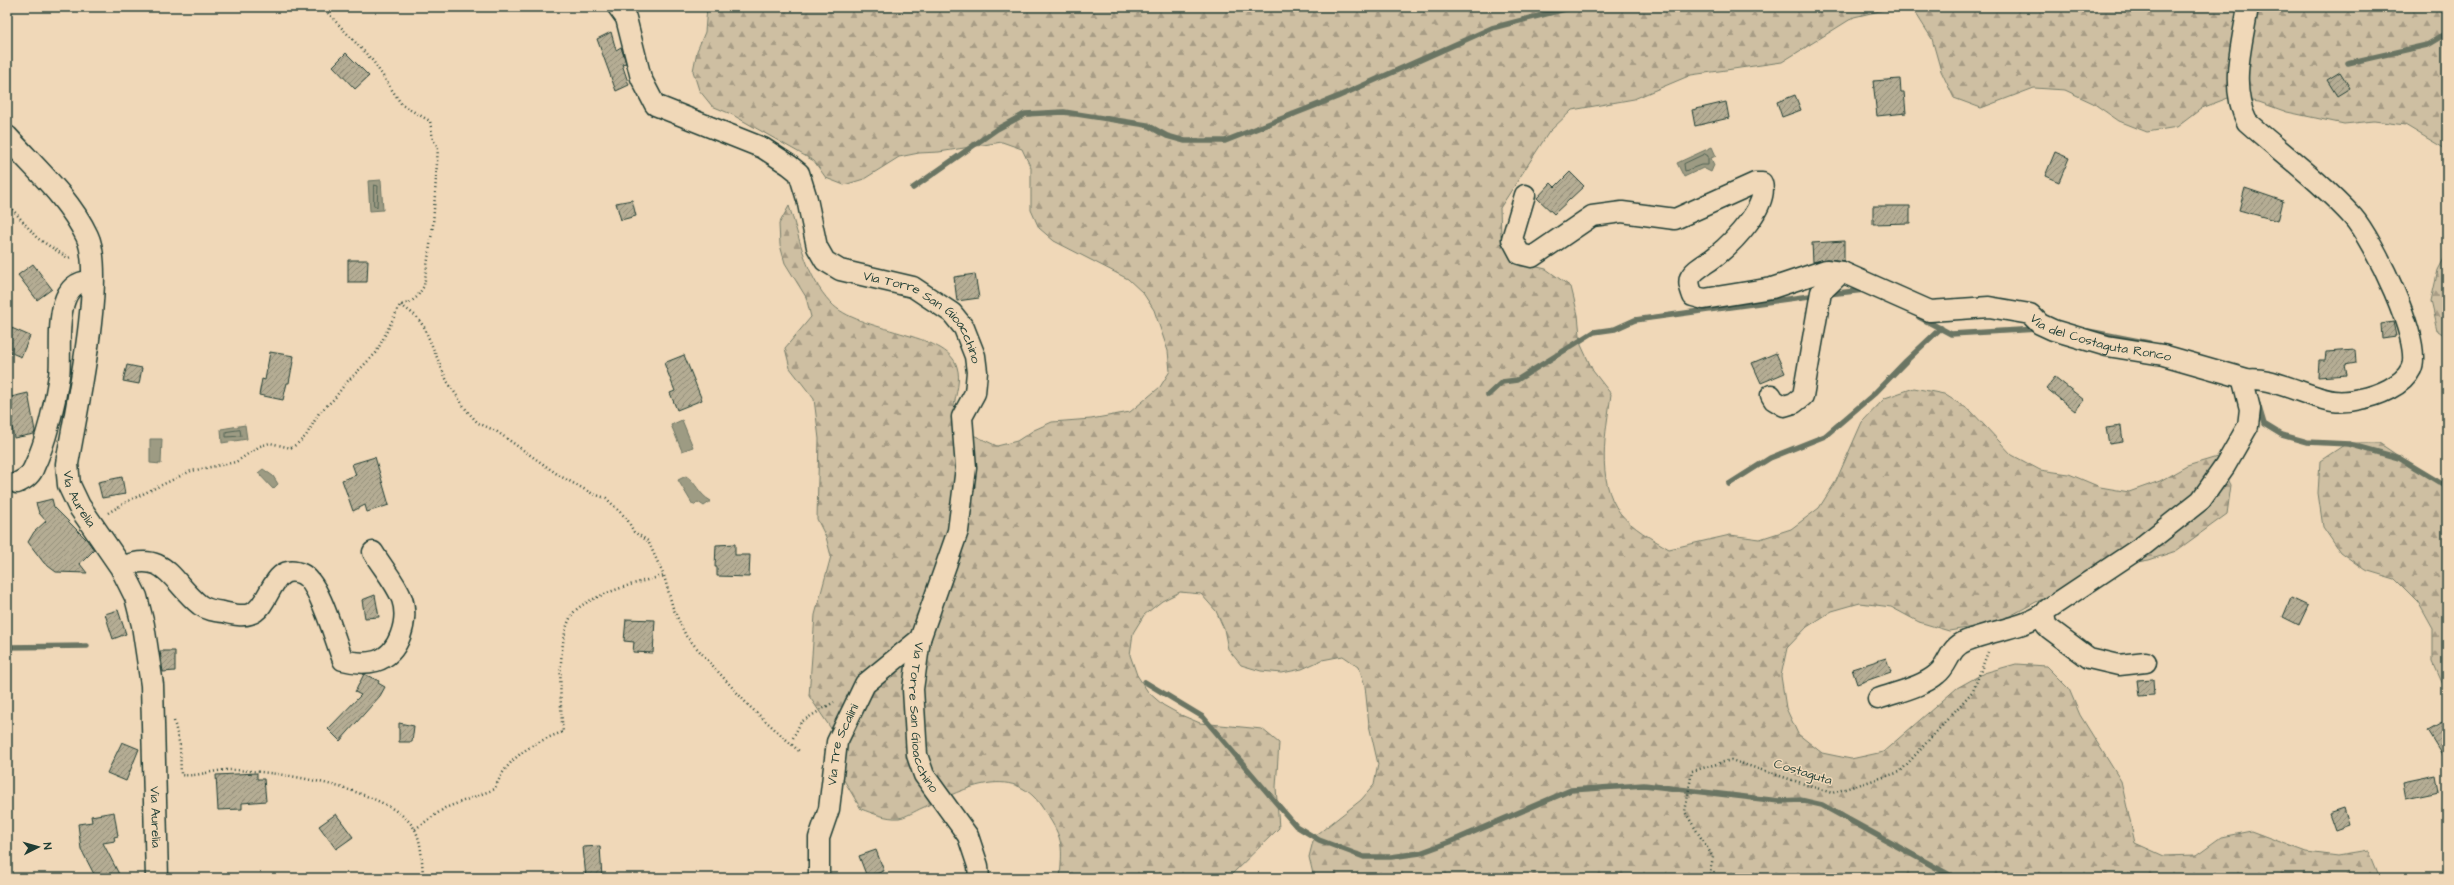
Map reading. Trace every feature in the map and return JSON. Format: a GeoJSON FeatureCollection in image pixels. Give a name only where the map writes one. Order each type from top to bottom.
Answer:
{"type":"FeatureCollection","features":[{"type":"Feature","properties":{"kind":"main road","name":"Via Aurelia"},"geometry":{"type":"LineString","coordinates":[[7,137],[75,213],[93,252],[93,281],[90,317],[67,464],[69,485],[79,506],[121,567],[136,597],[143,625],[152,685],[157,878]]}},
{"type":"Feature","properties":{"kind":"street","name":"Via Torre San Gioacchino"},"geometry":{"type":"LineString","coordinates":[[618,7],[626,18],[641,78],[655,105],[763,148],[789,164],[799,173],[807,199],[817,247],[825,261],[840,270],[913,287],[952,314],[964,328],[975,356],[977,372],[975,393],[962,418],[966,468],[958,531],[920,639],[913,689],[916,754],[924,775],[968,836],[978,866],[979,878]]}},
{"type":"Feature","properties":{"kind":"street","name":"Via del Costaguta Ronco"},"geometry":{"type":"LineString","coordinates":[[1524,195],[1512,239],[1520,254],[1532,257],[1592,216],[1622,212],[1675,219],[1755,183],[1762,183],[1763,195],[1755,214],[1717,256],[1693,273],[1689,284],[1693,296],[1704,299],[1772,288],[1826,270],[1842,272],[1930,311],[1989,307],[2030,314],[2040,324],[2053,330],[2107,346],[2163,355],[2247,379],[2251,377],[2271,381],[2290,389],[2333,401],[2361,399],[2391,388],[2411,370],[2413,359],[2404,319],[2395,292],[2379,256],[2354,218],[2247,122],[2240,108],[2237,91],[2248,7]]}},
{"type":"Feature","properties":{"kind":"street"},"geometry":{"type":"LineString","coordinates":[[1771,395],[1774,400],[1784,406],[1794,403],[1803,396],[1820,292],[1842,272]]}},
{"type":"Feature","properties":{"kind":"street"},"geometry":{"type":"LineString","coordinates":[[17,483],[26,479],[34,468],[50,414],[59,374],[60,323],[68,293],[81,282],[93,281]]}},
{"type":"Feature","properties":{"kind":"street"},"geometry":{"type":"LineString","coordinates":[[1878,699],[1911,687],[1937,675],[1944,666],[1952,650],[1966,641],[2030,623],[2044,614],[2048,609],[2144,545],[2200,500],[2225,466],[2248,426],[2250,409],[2243,386],[2243,381],[2247,379]]}},
{"type":"Feature","properties":{"kind":"street"},"geometry":{"type":"LineString","coordinates":[[121,567],[133,562],[152,562],[164,568],[200,605],[209,610],[242,616],[251,614],[259,607],[275,580],[284,574],[294,572],[303,574],[312,584],[331,623],[343,660],[369,662],[378,661],[389,652],[398,641],[405,624],[405,609],[402,597],[373,552]]}},
{"type":"Feature","properties":{"kind":"street"},"geometry":{"type":"LineString","coordinates":[[2044,614],[2046,625],[2050,629],[2089,658],[2119,665],[2146,662]]}},
{"type":"Feature","properties":{"kind":"street","name":"Via Tre Scalini"},"geometry":{"type":"LineString","coordinates":[[819,878],[819,838],[829,808],[837,742],[865,684],[920,639]]}},
{"type":"Feature","properties":{"kind":"path"},"geometry":{"type":"LineString","coordinates":[[322,7],[372,61],[402,105],[430,121],[433,140],[438,147],[433,225],[424,286],[417,297],[409,303],[400,305]]}},
{"type":"Feature","properties":{"kind":"path"},"geometry":{"type":"LineString","coordinates":[[7,203],[44,244],[71,259],[73,253]]}},
{"type":"Feature","properties":{"kind":"path"},"geometry":{"type":"LineString","coordinates":[[92,523],[128,501],[191,471],[236,462],[260,446],[270,443],[291,448],[297,444],[306,436],[319,413],[334,399],[345,384],[376,353],[400,305]]}},
{"type":"Feature","properties":{"kind":"path"},"geometry":{"type":"LineString","coordinates":[[400,305],[416,316],[424,327],[448,381],[467,411],[478,423],[496,431],[560,476],[593,494],[606,498],[627,519],[634,532],[648,541],[664,576],[673,608],[686,636],[749,706],[799,751]]}},
{"type":"Feature","properties":{"kind":"path"},"geometry":{"type":"LineString","coordinates":[[415,829],[445,808],[495,789],[500,775],[512,760],[526,750],[563,732],[561,668],[563,646],[574,612],[592,600],[664,576]]}},
{"type":"Feature","properties":{"kind":"path","name":"Costaguta"},"geometry":{"type":"LineString","coordinates":[[1708,878],[1713,857],[1684,812],[1692,771],[1731,760],[1832,793],[1900,772],[1973,691],[1998,632]]}},
{"type":"Feature","properties":{"kind":"path"},"geometry":{"type":"LineString","coordinates":[[793,738],[801,722],[837,701]]}},
{"type":"Feature","properties":{"kind":"path"},"geometry":{"type":"LineString","coordinates":[[174,719],[180,746],[181,775],[209,771],[252,770],[289,775],[343,787],[397,812],[415,829],[419,842],[423,878]]}},
{"type":"Feature","properties":{"kind":"green space"},"geometry":{"type":"Polygon","coordinates":[[[707,7],[2447,7],[2447,150],[2405,125],[2374,121],[2344,124],[2287,112],[2259,102],[2228,98],[2202,108],[2177,127],[2147,132],[2119,121],[2093,103],[2065,90],[2034,88],[1981,108],[1954,98],[1941,71],[1932,39],[1915,12],[1884,10],[1854,17],[1782,62],[1691,75],[1634,99],[1572,110],[1549,132],[1500,208],[1501,236],[1516,262],[1546,269],[1571,287],[1578,315],[1581,345],[1593,371],[1611,394],[1604,455],[1607,485],[1612,499],[1620,513],[1630,524],[1669,549],[1730,535],[1760,539],[1791,529],[1819,508],[1836,481],[1862,422],[1885,398],[1914,388],[1944,394],[1971,411],[2012,455],[2040,470],[2069,474],[2100,487],[2129,492],[2160,481],[2187,466],[2217,457],[2231,485],[2227,514],[2176,551],[2149,560],[2119,565],[2091,580],[2036,602],[2010,616],[1979,626],[1949,631],[1919,622],[1891,607],[1860,603],[1832,611],[1807,627],[1787,648],[1781,676],[1786,708],[1798,734],[1822,753],[1851,759],[1883,752],[1957,688],[1984,673],[2016,664],[2046,666],[2069,689],[2080,715],[2121,781],[2135,843],[2164,856],[2196,855],[2221,837],[2251,831],[2307,852],[2338,856],[2368,851],[2379,878],[1314,878],[1309,857],[1314,837],[1361,800],[1374,785],[1378,764],[1369,725],[1365,686],[1359,667],[1343,656],[1322,660],[1302,669],[1282,673],[1261,671],[1241,665],[1228,649],[1224,629],[1216,611],[1201,594],[1180,592],[1162,601],[1144,615],[1133,633],[1130,655],[1137,675],[1148,692],[1163,705],[1200,723],[1262,729],[1279,743],[1276,787],[1279,828],[1228,878],[1060,878],[1061,848],[1058,834],[1042,807],[1030,793],[1016,785],[1001,783],[985,784],[969,788],[899,818],[884,817],[861,809],[838,770],[837,750],[832,730],[809,696],[815,615],[831,556],[826,537],[817,519],[819,439],[814,399],[790,368],[785,348],[811,317],[806,297],[785,263],[780,245],[779,224],[789,206],[809,269],[822,292],[831,303],[844,313],[861,321],[920,339],[937,346],[950,355],[957,367],[958,372],[958,386],[954,406],[956,427],[997,446],[1017,441],[1034,430],[1052,422],[1091,419],[1130,412],[1160,387],[1170,371],[1168,351],[1154,310],[1143,293],[1128,279],[1054,241],[1039,228],[1031,210],[1031,168],[1022,149],[1002,142],[899,157],[864,179],[844,185],[826,178],[814,161],[731,114],[712,106],[699,90],[693,71],[697,51],[705,32],[707,7]]]}},
{"type":"Feature","properties":{"kind":"green space"},"geometry":{"type":"Polygon","coordinates":[[[2447,253],[2447,337],[2438,331],[2431,301],[2438,270],[2447,253]]]}},
{"type":"Feature","properties":{"kind":"green space"},"geometry":{"type":"Polygon","coordinates":[[[2347,443],[2379,443],[2431,478],[2447,485],[2447,694],[2433,662],[2433,629],[2418,602],[2395,579],[2365,570],[2340,552],[2323,527],[2318,493],[2320,461],[2347,443]]]}},
{"type":"Feature","properties":{"kind":"water"},"geometry":{"type":"Polygon","coordinates":[[[1712,147],[1716,156],[1711,158],[1714,165],[1711,172],[1703,168],[1684,177],[1677,163],[1712,147]]]}},
{"type":"Feature","properties":{"kind":"water"},"geometry":{"type":"Polygon","coordinates":[[[381,180],[383,210],[370,211],[368,181],[381,180]]]}},
{"type":"Feature","properties":{"kind":"water"},"geometry":{"type":"Polygon","coordinates":[[[682,420],[693,447],[682,451],[671,425],[682,420]]]}},
{"type":"Feature","properties":{"kind":"water"},"geometry":{"type":"Polygon","coordinates":[[[245,425],[247,439],[222,443],[221,429],[245,425]]]}},
{"type":"Feature","properties":{"kind":"water"},"geometry":{"type":"Polygon","coordinates":[[[150,439],[162,439],[161,464],[150,463],[150,439]]]}},
{"type":"Feature","properties":{"kind":"water"},"geometry":{"type":"Polygon","coordinates":[[[263,469],[273,476],[278,484],[273,489],[258,473],[263,469]]]}},
{"type":"Feature","properties":{"kind":"water"},"geometry":{"type":"Polygon","coordinates":[[[686,476],[693,482],[703,495],[711,501],[704,506],[698,502],[693,505],[678,480],[686,476]]]}},
{"type":"Feature","properties":{"kind":"building"},"geometry":{"type":"Polygon","coordinates":[[[611,32],[616,50],[621,47],[626,63],[622,64],[629,85],[616,91],[597,39],[611,32]]]}},
{"type":"Feature","properties":{"kind":"building"},"geometry":{"type":"Polygon","coordinates":[[[346,53],[369,76],[355,89],[333,66],[346,53]]]}},
{"type":"Feature","properties":{"kind":"building"},"geometry":{"type":"Polygon","coordinates":[[[2340,72],[2350,88],[2337,96],[2327,80],[2340,72]]]}},
{"type":"Feature","properties":{"kind":"building"},"geometry":{"type":"Polygon","coordinates":[[[1900,79],[1901,92],[1904,92],[1906,113],[1877,116],[1873,81],[1900,79]]]}},
{"type":"Feature","properties":{"kind":"building"},"geometry":{"type":"Polygon","coordinates":[[[1795,95],[1801,110],[1782,117],[1777,102],[1795,95]]]}},
{"type":"Feature","properties":{"kind":"building"},"geometry":{"type":"Polygon","coordinates":[[[1726,102],[1729,118],[1695,126],[1692,110],[1726,102]]]}},
{"type":"Feature","properties":{"kind":"building"},"geometry":{"type":"Polygon","coordinates":[[[2055,152],[2069,158],[2059,182],[2045,176],[2055,152]]]}},
{"type":"Feature","properties":{"kind":"building"},"geometry":{"type":"Polygon","coordinates":[[[1570,172],[1584,186],[1554,214],[1537,198],[1551,183],[1555,187],[1570,172]]]}},
{"type":"Feature","properties":{"kind":"building"},"geometry":{"type":"Polygon","coordinates":[[[2245,188],[2283,201],[2278,221],[2239,210],[2245,188]]]}},
{"type":"Feature","properties":{"kind":"building"},"geometry":{"type":"Polygon","coordinates":[[[632,200],[636,216],[621,220],[616,203],[632,200]]]}},
{"type":"Feature","properties":{"kind":"building"},"geometry":{"type":"Polygon","coordinates":[[[1873,206],[1910,206],[1910,223],[1873,224],[1873,206]]]}},
{"type":"Feature","properties":{"kind":"building"},"geometry":{"type":"Polygon","coordinates":[[[1844,241],[1844,261],[1827,259],[1813,262],[1812,243],[1844,241]]]}},
{"type":"Feature","properties":{"kind":"building"},"geometry":{"type":"Polygon","coordinates":[[[348,260],[368,260],[367,282],[348,282],[348,260]]]}},
{"type":"Feature","properties":{"kind":"building"},"geometry":{"type":"Polygon","coordinates":[[[33,264],[52,289],[37,300],[18,275],[33,264]]]}},
{"type":"Feature","properties":{"kind":"building"},"geometry":{"type":"Polygon","coordinates":[[[975,274],[979,298],[957,301],[954,277],[975,274]]]}},
{"type":"Feature","properties":{"kind":"building"},"geometry":{"type":"Polygon","coordinates":[[[2393,322],[2396,336],[2382,338],[2381,324],[2393,322]]]}},
{"type":"Feature","properties":{"kind":"building"},"geometry":{"type":"Polygon","coordinates":[[[7,326],[30,336],[21,357],[7,351],[7,326]]]}},
{"type":"Feature","properties":{"kind":"building"},"geometry":{"type":"Polygon","coordinates":[[[2355,350],[2356,363],[2345,365],[2347,375],[2318,377],[2319,360],[2325,360],[2326,352],[2355,350]]]}},
{"type":"Feature","properties":{"kind":"building"},"geometry":{"type":"Polygon","coordinates":[[[270,352],[294,356],[289,383],[287,383],[283,400],[259,395],[262,379],[265,380],[270,352]]]}},
{"type":"Feature","properties":{"kind":"building"},"geometry":{"type":"Polygon","coordinates":[[[1776,353],[1785,373],[1761,383],[1752,363],[1776,353]]]}},
{"type":"Feature","properties":{"kind":"building"},"geometry":{"type":"Polygon","coordinates":[[[684,355],[702,400],[677,410],[670,393],[675,391],[664,363],[684,355]]]}},
{"type":"Feature","properties":{"kind":"building"},"geometry":{"type":"Polygon","coordinates":[[[127,365],[142,368],[139,384],[123,381],[127,365]]]}},
{"type":"Feature","properties":{"kind":"building"},"geometry":{"type":"Polygon","coordinates":[[[2055,377],[2084,400],[2075,411],[2046,388],[2055,377]]]}},
{"type":"Feature","properties":{"kind":"building"},"geometry":{"type":"Polygon","coordinates":[[[28,393],[35,431],[34,434],[14,438],[8,407],[12,406],[11,397],[28,393]]]}},
{"type":"Feature","properties":{"kind":"building"},"geometry":{"type":"Polygon","coordinates":[[[2121,426],[2123,442],[2109,444],[2106,428],[2121,426]]]}},
{"type":"Feature","properties":{"kind":"building"},"geometry":{"type":"Polygon","coordinates":[[[375,457],[389,505],[367,512],[365,505],[353,511],[342,480],[356,475],[352,464],[375,457]]]}},
{"type":"Feature","properties":{"kind":"building"},"geometry":{"type":"Polygon","coordinates":[[[122,477],[125,494],[102,498],[98,482],[122,477]]]}},
{"type":"Feature","properties":{"kind":"building"},"geometry":{"type":"Polygon","coordinates":[[[52,499],[54,507],[87,540],[94,550],[80,564],[87,573],[56,572],[44,563],[28,542],[34,532],[46,521],[39,513],[36,503],[52,499]]]}},
{"type":"Feature","properties":{"kind":"building"},"geometry":{"type":"Polygon","coordinates":[[[735,544],[735,555],[750,555],[749,577],[717,576],[717,567],[715,567],[716,545],[735,544]]]}},
{"type":"Feature","properties":{"kind":"building"},"geometry":{"type":"Polygon","coordinates":[[[375,595],[379,617],[365,618],[362,600],[375,595]]]}},
{"type":"Feature","properties":{"kind":"building"},"geometry":{"type":"Polygon","coordinates":[[[2291,598],[2308,606],[2299,625],[2283,617],[2291,598]]]}},
{"type":"Feature","properties":{"kind":"building"},"geometry":{"type":"Polygon","coordinates":[[[118,610],[126,634],[113,639],[105,614],[118,610]]]}},
{"type":"Feature","properties":{"kind":"building"},"geometry":{"type":"Polygon","coordinates":[[[626,619],[655,620],[653,653],[633,652],[634,642],[624,641],[626,619]]]}},
{"type":"Feature","properties":{"kind":"building"},"geometry":{"type":"Polygon","coordinates":[[[160,651],[175,651],[175,671],[163,672],[160,651]]]}},
{"type":"Feature","properties":{"kind":"building"},"geometry":{"type":"Polygon","coordinates":[[[1886,658],[1891,672],[1857,684],[1852,669],[1886,658]]]}},
{"type":"Feature","properties":{"kind":"building"},"geometry":{"type":"Polygon","coordinates":[[[364,674],[379,681],[378,683],[385,687],[380,696],[340,741],[328,729],[361,695],[355,692],[364,674]]]}},
{"type":"Feature","properties":{"kind":"building"},"geometry":{"type":"Polygon","coordinates":[[[2153,679],[2154,695],[2139,696],[2137,680],[2153,679]]]}},
{"type":"Feature","properties":{"kind":"building"},"geometry":{"type":"Polygon","coordinates":[[[2447,720],[2447,762],[2428,731],[2447,720]]]}},
{"type":"Feature","properties":{"kind":"building"},"geometry":{"type":"Polygon","coordinates":[[[399,723],[414,726],[412,742],[399,742],[399,723]]]}},
{"type":"Feature","properties":{"kind":"building"},"geometry":{"type":"Polygon","coordinates":[[[122,742],[139,749],[126,781],[107,773],[122,742]]]}},
{"type":"Feature","properties":{"kind":"building"},"geometry":{"type":"Polygon","coordinates":[[[257,773],[257,779],[264,779],[266,801],[242,803],[242,809],[218,810],[216,775],[257,773]]]}},
{"type":"Feature","properties":{"kind":"building"},"geometry":{"type":"Polygon","coordinates":[[[2436,775],[2439,792],[2406,799],[2403,782],[2436,775]]]}},
{"type":"Feature","properties":{"kind":"building"},"geometry":{"type":"Polygon","coordinates":[[[2344,808],[2349,825],[2335,830],[2329,813],[2344,808]]]}},
{"type":"Feature","properties":{"kind":"building"},"geometry":{"type":"Polygon","coordinates":[[[114,812],[118,836],[114,837],[115,841],[103,843],[121,878],[96,878],[81,849],[78,824],[92,822],[91,816],[114,812]]]}},
{"type":"Feature","properties":{"kind":"building"},"geometry":{"type":"Polygon","coordinates":[[[336,814],[353,837],[336,849],[319,826],[336,814]]]}},
{"type":"Feature","properties":{"kind":"building"},"geometry":{"type":"Polygon","coordinates":[[[600,846],[602,878],[586,878],[583,847],[600,846]]]}},
{"type":"Feature","properties":{"kind":"building"},"geometry":{"type":"Polygon","coordinates":[[[876,850],[884,871],[867,877],[859,856],[876,850]]]}},
{"type":"Feature","properties":{"kind":"waterway"},"geometry":{"type":"LineString","coordinates":[[913,188],[997,129],[1025,114],[1064,112],[1147,125],[1167,136],[1185,141],[1225,141],[1337,97],[1492,28],[1573,7]]}},
{"type":"Feature","properties":{"kind":"waterway"},"geometry":{"type":"LineString","coordinates":[[2348,63],[2427,45],[2447,33]]}},
{"type":"Feature","properties":{"kind":"waterway"},"geometry":{"type":"LineString","coordinates":[[1828,294],[1865,290]]}},
{"type":"Feature","properties":{"kind":"waterway"},"geometry":{"type":"LineString","coordinates":[[1488,395],[1502,382],[1517,380],[1594,332],[1615,329],[1635,320],[1817,295]]}},
{"type":"Feature","properties":{"kind":"waterway"},"geometry":{"type":"LineString","coordinates":[[1919,317],[1951,334],[2038,329]]}},
{"type":"Feature","properties":{"kind":"waterway"},"geometry":{"type":"LineString","coordinates":[[1729,484],[1770,458],[1825,436],[1874,394],[1941,328]]}},
{"type":"Feature","properties":{"kind":"waterway"},"geometry":{"type":"LineString","coordinates":[[2088,331],[2149,343]]}},
{"type":"Feature","properties":{"kind":"waterway"},"geometry":{"type":"LineString","coordinates":[[2258,404],[2264,424],[2282,435],[2307,442],[2349,444],[2399,458],[2447,487]]}},
{"type":"Feature","properties":{"kind":"waterway"},"geometry":{"type":"LineString","coordinates":[[7,647],[87,646]]}},
{"type":"Feature","properties":{"kind":"waterway"},"geometry":{"type":"LineString","coordinates":[[1145,682],[1203,717],[1296,826],[1319,840],[1364,857],[1391,857],[1420,853],[1450,842],[1571,790],[1644,785],[1779,801],[1800,800],[1822,805],[1955,878]]}}]}
